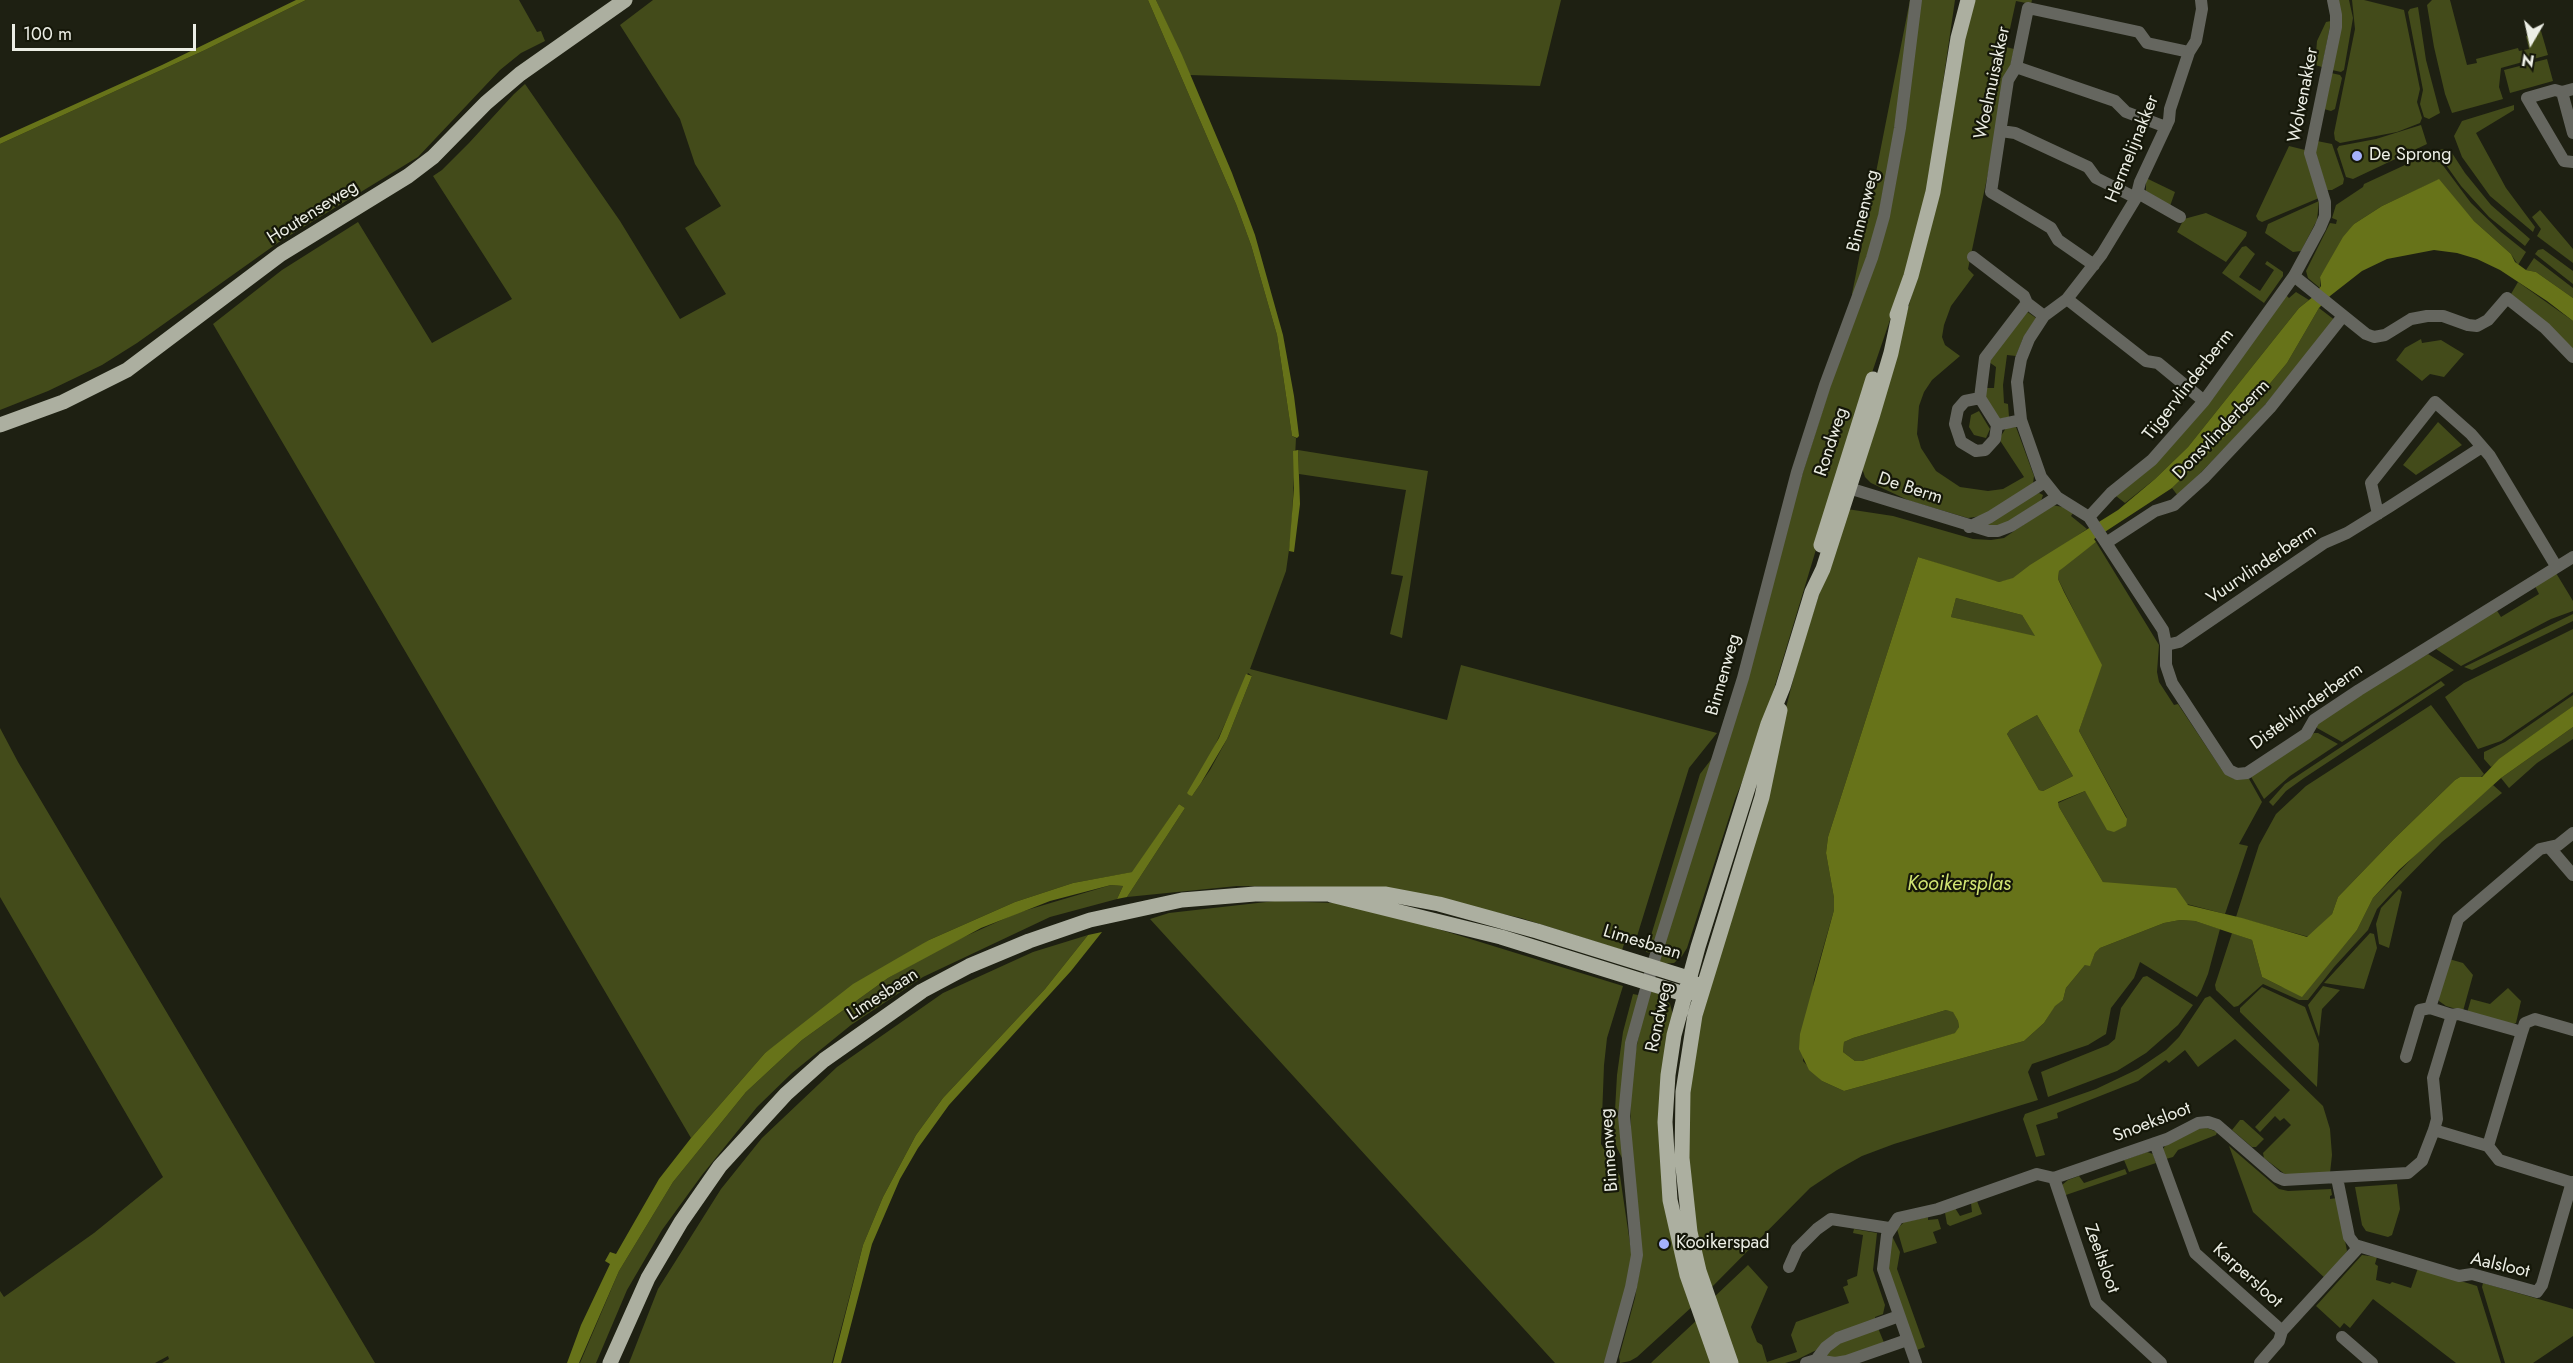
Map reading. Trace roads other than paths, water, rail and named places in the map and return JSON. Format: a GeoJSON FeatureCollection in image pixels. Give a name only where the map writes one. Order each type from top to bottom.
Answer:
{"type":"FeatureCollection","features":[{"type":"Feature","properties":{"kind":"main road","name":"Houtenseweg"},"geometry":{"type":"LineString","coordinates":[[0,426],[63,402],[127,370],[281,254],[408,176],[433,157],[486,103],[520,74],[625,0]]}},
{"type":"Feature","properties":{"kind":"main road","name":"Rondweg"},"geometry":{"type":"LineString","coordinates":[[1958,0],[1958,38]]}},
{"type":"Feature","properties":{"kind":"main road","name":"Rondweg"},"geometry":{"type":"LineString","coordinates":[[1718,1363],[1677,1240],[1666,1157],[1665,1122],[1668,1076],[1688,978],[1768,724],[1783,687],[1812,592],[1823,569],[1844,486],[1891,353],[1901,306],[1933,192],[1958,38],[1968,0]]}},
{"type":"Feature","properties":{"kind":"main road","name":"Rondweg"},"geometry":{"type":"LineString","coordinates":[[1731,1363],[1699,1271],[1684,1194],[1681,1135],[1683,1092],[1689,1042],[1702,990],[1766,784],[1783,687]]}},
{"type":"Feature","properties":{"kind":"main road","name":"Limesbaan"},"geometry":{"type":"LineString","coordinates":[[610,1363],[648,1278],[681,1222],[720,1166],[786,1094],[824,1060],[922,991],[969,966],[1029,941],[1089,920],[1182,900],[1255,894],[1386,894],[1440,904],[1625,958],[1688,978],[1702,990]]}},
{"type":"Feature","properties":{"kind":"main road","name":"Limesbaan"},"geometry":{"type":"LineString","coordinates":[[1331,895],[1491,934],[1684,994]]}},
{"type":"Feature","properties":{"kind":"main road"},"geometry":{"type":"LineString","coordinates":[[1684,994],[1702,990]]}},
{"type":"Feature","properties":{"kind":"street","name":"Binnenweg"},"geometry":{"type":"LineString","coordinates":[[1610,1363],[1636,1264],[1637,1247],[1625,1138],[1625,1098],[1631,1042],[1643,981],[1743,678],[1797,472],[1881,226],[1900,128],[1916,0]]}},
{"type":"Feature","properties":{"kind":"street","name":"Hermelijnakker"},"geometry":{"type":"LineString","coordinates":[[2044,316],[2067,299],[2094,265],[2137,195],[2140,182],[2166,127],[2189,52],[2196,41],[2202,9],[2201,0]]}},
{"type":"Feature","properties":{"kind":"street","name":"Wolvenakker"},"geometry":{"type":"LineString","coordinates":[[2302,262],[2320,228],[2325,210],[2310,153],[2337,21],[2332,0]]}},
{"type":"Feature","properties":{"kind":"street","name":"Woelmuisakker"},"geometry":{"type":"LineString","coordinates":[[2094,265],[2058,240],[2051,228],[1991,192],[2008,80],[2016,67],[2028,8],[2139,32],[2147,43],[2189,52]]}},
{"type":"Feature","properties":{"kind":"street"},"geometry":{"type":"LineString","coordinates":[[2016,67],[2115,101],[2126,112],[2166,127]]}},
{"type":"Feature","properties":{"kind":"street"},"geometry":{"type":"LineString","coordinates":[[2573,133],[2567,91],[2555,90],[2528,98],[2564,161],[2573,162]]}},
{"type":"Feature","properties":{"kind":"street"},"geometry":{"type":"LineString","coordinates":[[2001,131],[2015,133],[2088,167],[2096,178],[2137,195],[2180,217]]}},
{"type":"Feature","properties":{"kind":"street"},"geometry":{"type":"LineString","coordinates":[[1970,527],[2050,490],[2021,420],[2017,382],[2021,359],[2029,339],[2044,316],[2027,303],[2024,296],[1974,257]]}},
{"type":"Feature","properties":{"kind":"street","name":"Tijgervlinderberm"},"geometry":{"type":"LineString","coordinates":[[2092,521],[2119,486],[2152,460],[2204,401],[2302,262]]}},
{"type":"Feature","properties":{"kind":"street"},"geometry":{"type":"LineString","coordinates":[[2294,276],[2368,336],[2379,337],[2411,319],[2427,316],[2452,318],[2471,326],[2480,325],[2488,320],[2507,298],[2545,328],[2573,357]]}},
{"type":"Feature","properties":{"kind":"street"},"geometry":{"type":"LineString","coordinates":[[2067,299],[2146,362],[2157,363],[2204,401]]}},
{"type":"Feature","properties":{"kind":"street"},"geometry":{"type":"LineString","coordinates":[[1980,398],[1965,401],[1958,409],[1955,424],[1961,442],[1976,451],[1985,450],[1995,439],[1997,425],[1980,398],[1985,358],[2027,303]]}},
{"type":"Feature","properties":{"kind":"street","name":"Donsvlinderberm"},"geometry":{"type":"LineString","coordinates":[[2104,540],[2155,511],[2174,505],[2205,477],[2270,408],[2343,316]]}},
{"type":"Feature","properties":{"kind":"street"},"geometry":{"type":"LineString","coordinates":[[2378,514],[2370,483],[2435,402],[2453,416],[2482,447],[2502,474],[2556,566]]}},
{"type":"Feature","properties":{"kind":"street"},"geometry":{"type":"LineString","coordinates":[[1997,425],[2021,420]]}},
{"type":"Feature","properties":{"kind":"street","name":"Vuurvlinderberm"},"geometry":{"type":"LineString","coordinates":[[2166,645],[2179,642],[2324,543],[2347,533],[2482,447]]}},
{"type":"Feature","properties":{"kind":"street","name":"De Berm"},"geometry":{"type":"LineString","coordinates":[[1844,486],[1970,527],[1989,531],[2005,530],[2050,490]]}},
{"type":"Feature","properties":{"kind":"street","name":"Distelvlinderberm"},"geometry":{"type":"LineString","coordinates":[[2050,490],[2092,521],[2163,630],[2168,670],[2175,688],[2229,770],[2242,774],[2306,734],[2314,720],[2359,690],[2573,557]]}},
{"type":"Feature","properties":{"kind":"street"},"geometry":{"type":"LineString","coordinates":[[2430,1008],[2458,919],[2540,849],[2558,845],[2573,833]]}},
{"type":"Feature","properties":{"kind":"street"},"geometry":{"type":"LineString","coordinates":[[2549,847],[2573,875]]}},
{"type":"Feature","properties":{"kind":"street"},"geometry":{"type":"LineString","coordinates":[[2406,1057],[2420,1010],[2430,1008],[2452,1015],[2458,1014],[2522,1032]]}},
{"type":"Feature","properties":{"kind":"street","name":"Snoeksloot"},"geometry":{"type":"LineString","coordinates":[[1890,1228],[1902,1216],[1938,1209],[2037,1173],[2054,1179],[2167,1139],[2188,1126],[2208,1122],[2224,1131],[2277,1177],[2294,1181],[2408,1173],[2422,1161],[2434,1130],[2437,1119],[2433,1078],[2452,1015]]}},
{"type":"Feature","properties":{"kind":"street"},"geometry":{"type":"LineString","coordinates":[[2488,1146],[2525,1023],[2531,1019],[2573,1030]]}},
{"type":"Feature","properties":{"kind":"street","name":"Aalsloot"},"geometry":{"type":"LineString","coordinates":[[2359,1247],[2459,1276],[2472,1275],[2537,1292],[2543,1284],[2572,1182],[2499,1160],[2488,1146],[2434,1130]]}},
{"type":"Feature","properties":{"kind":"street","name":"Karpersloot"},"geometry":{"type":"LineString","coordinates":[[2155,1143],[2195,1253],[2282,1331]]}},
{"type":"Feature","properties":{"kind":"street"},"geometry":{"type":"LineString","coordinates":[[2260,1363],[2279,1341],[2282,1331],[2359,1247],[2349,1238],[2337,1178]]}},
{"type":"Feature","properties":{"kind":"street","name":"Zeeltsloot"},"geometry":{"type":"LineString","coordinates":[[2054,1179],[2096,1303],[2161,1363]]}},
{"type":"Feature","properties":{"kind":"street"},"geometry":{"type":"LineString","coordinates":[[1789,1267],[1797,1250],[1817,1229],[1831,1219],[1890,1228],[1882,1263],[1916,1363]]}},
{"type":"Feature","properties":{"kind":"street"},"geometry":{"type":"LineString","coordinates":[[1811,1361],[1838,1338],[1899,1316]]}},
{"type":"Feature","properties":{"kind":"street"},"geometry":{"type":"LineString","coordinates":[[2342,1337],[2371,1363]]}},
{"type":"Feature","properties":{"kind":"street"},"geometry":{"type":"LineString","coordinates":[[1811,1361],[1835,1363],[1846,1361],[1908,1340]]}},
{"type":"Feature","properties":{"kind":"water"},"geometry":{"type":"Polygon","coordinates":[[[296,0],[306,0],[205,50],[0,144],[0,138],[162,65],[296,0]]]}},
{"type":"Feature","properties":{"kind":"water"},"geometry":{"type":"Polygon","coordinates":[[[1148,0],[1156,0],[1182,55],[1232,173],[1255,235],[1283,335],[1294,396],[1299,436],[1297,438],[1292,436],[1277,335],[1251,245],[1236,204],[1148,0]]]}},
{"type":"Feature","properties":{"kind":"water","name":"Kooikersplas"},"geometry":{"type":"Polygon","coordinates":[[[2439,179],[2474,221],[2511,254],[2515,262],[2526,270],[2536,272],[2573,298],[2573,321],[2500,270],[2477,259],[2434,250],[2387,259],[2362,271],[2330,296],[2319,308],[2287,363],[2228,434],[2172,488],[2094,539],[2096,542],[2059,571],[2058,579],[2102,665],[2079,731],[2127,819],[2126,826],[2114,832],[2107,830],[2085,791],[2058,802],[2059,807],[2103,882],[2176,888],[2188,905],[2307,937],[2332,914],[2338,897],[2455,780],[2460,777],[2482,777],[2499,759],[2573,706],[2573,727],[2501,778],[2399,870],[2373,898],[2357,930],[2302,997],[2262,977],[2252,940],[2195,921],[2180,920],[2164,923],[2100,948],[2095,953],[2090,966],[2085,965],[2066,988],[2063,1000],[2055,1006],[2044,1023],[2024,1041],[1844,1091],[1822,1081],[1809,1070],[1799,1049],[1800,1034],[1834,910],[1826,853],[1828,837],[1918,557],[1999,582],[2013,578],[2118,510],[2188,447],[2299,308],[2314,296],[2321,286],[2320,277],[2343,237],[2354,224],[2382,206],[2439,179]],[[1956,598],[1951,617],[2035,636],[2022,615],[1956,598]],[[2037,715],[2007,734],[2039,790],[2043,791],[2073,776],[2037,715]],[[1946,1010],[1844,1042],[1843,1052],[1855,1061],[1862,1061],[1955,1033],[1959,1027],[1953,1012],[1946,1010]]]}},
{"type":"Feature","properties":{"kind":"water"},"geometry":{"type":"Polygon","coordinates":[[[1298,450],[1300,504],[1294,552],[1289,551],[1294,488],[1293,451],[1298,450]]]}},
{"type":"Feature","properties":{"kind":"water"},"geometry":{"type":"Polygon","coordinates":[[[1246,674],[1252,676],[1227,739],[1201,783],[1192,796],[1189,795],[1187,793],[1219,738],[1246,674]]]}},
{"type":"Feature","properties":{"kind":"water"},"geometry":{"type":"Polygon","coordinates":[[[1179,804],[1185,808],[1127,897],[1117,899],[1123,886],[1111,885],[1050,901],[981,928],[888,978],[802,1040],[746,1092],[673,1182],[619,1271],[579,1363],[567,1363],[581,1325],[610,1264],[605,1261],[610,1252],[616,1254],[659,1179],[691,1138],[765,1053],[853,984],[929,940],[1015,902],[1073,883],[1132,872],[1179,804]]]}},
{"type":"Feature","properties":{"kind":"water"},"geometry":{"type":"Polygon","coordinates":[[[1102,932],[1071,971],[949,1105],[918,1148],[900,1179],[872,1244],[841,1363],[833,1363],[863,1245],[883,1197],[916,1135],[943,1098],[1045,989],[1088,935],[1102,932]]]}},
{"type":"Feature","properties":{"kind":"place","name":"De Sprong"},"geometry":{"type":"Point","coordinates":[2357,156]}},
{"type":"Feature","properties":{"kind":"place","name":"Kooikerspad"},"geometry":{"type":"Point","coordinates":[1664,1244]}}]}
